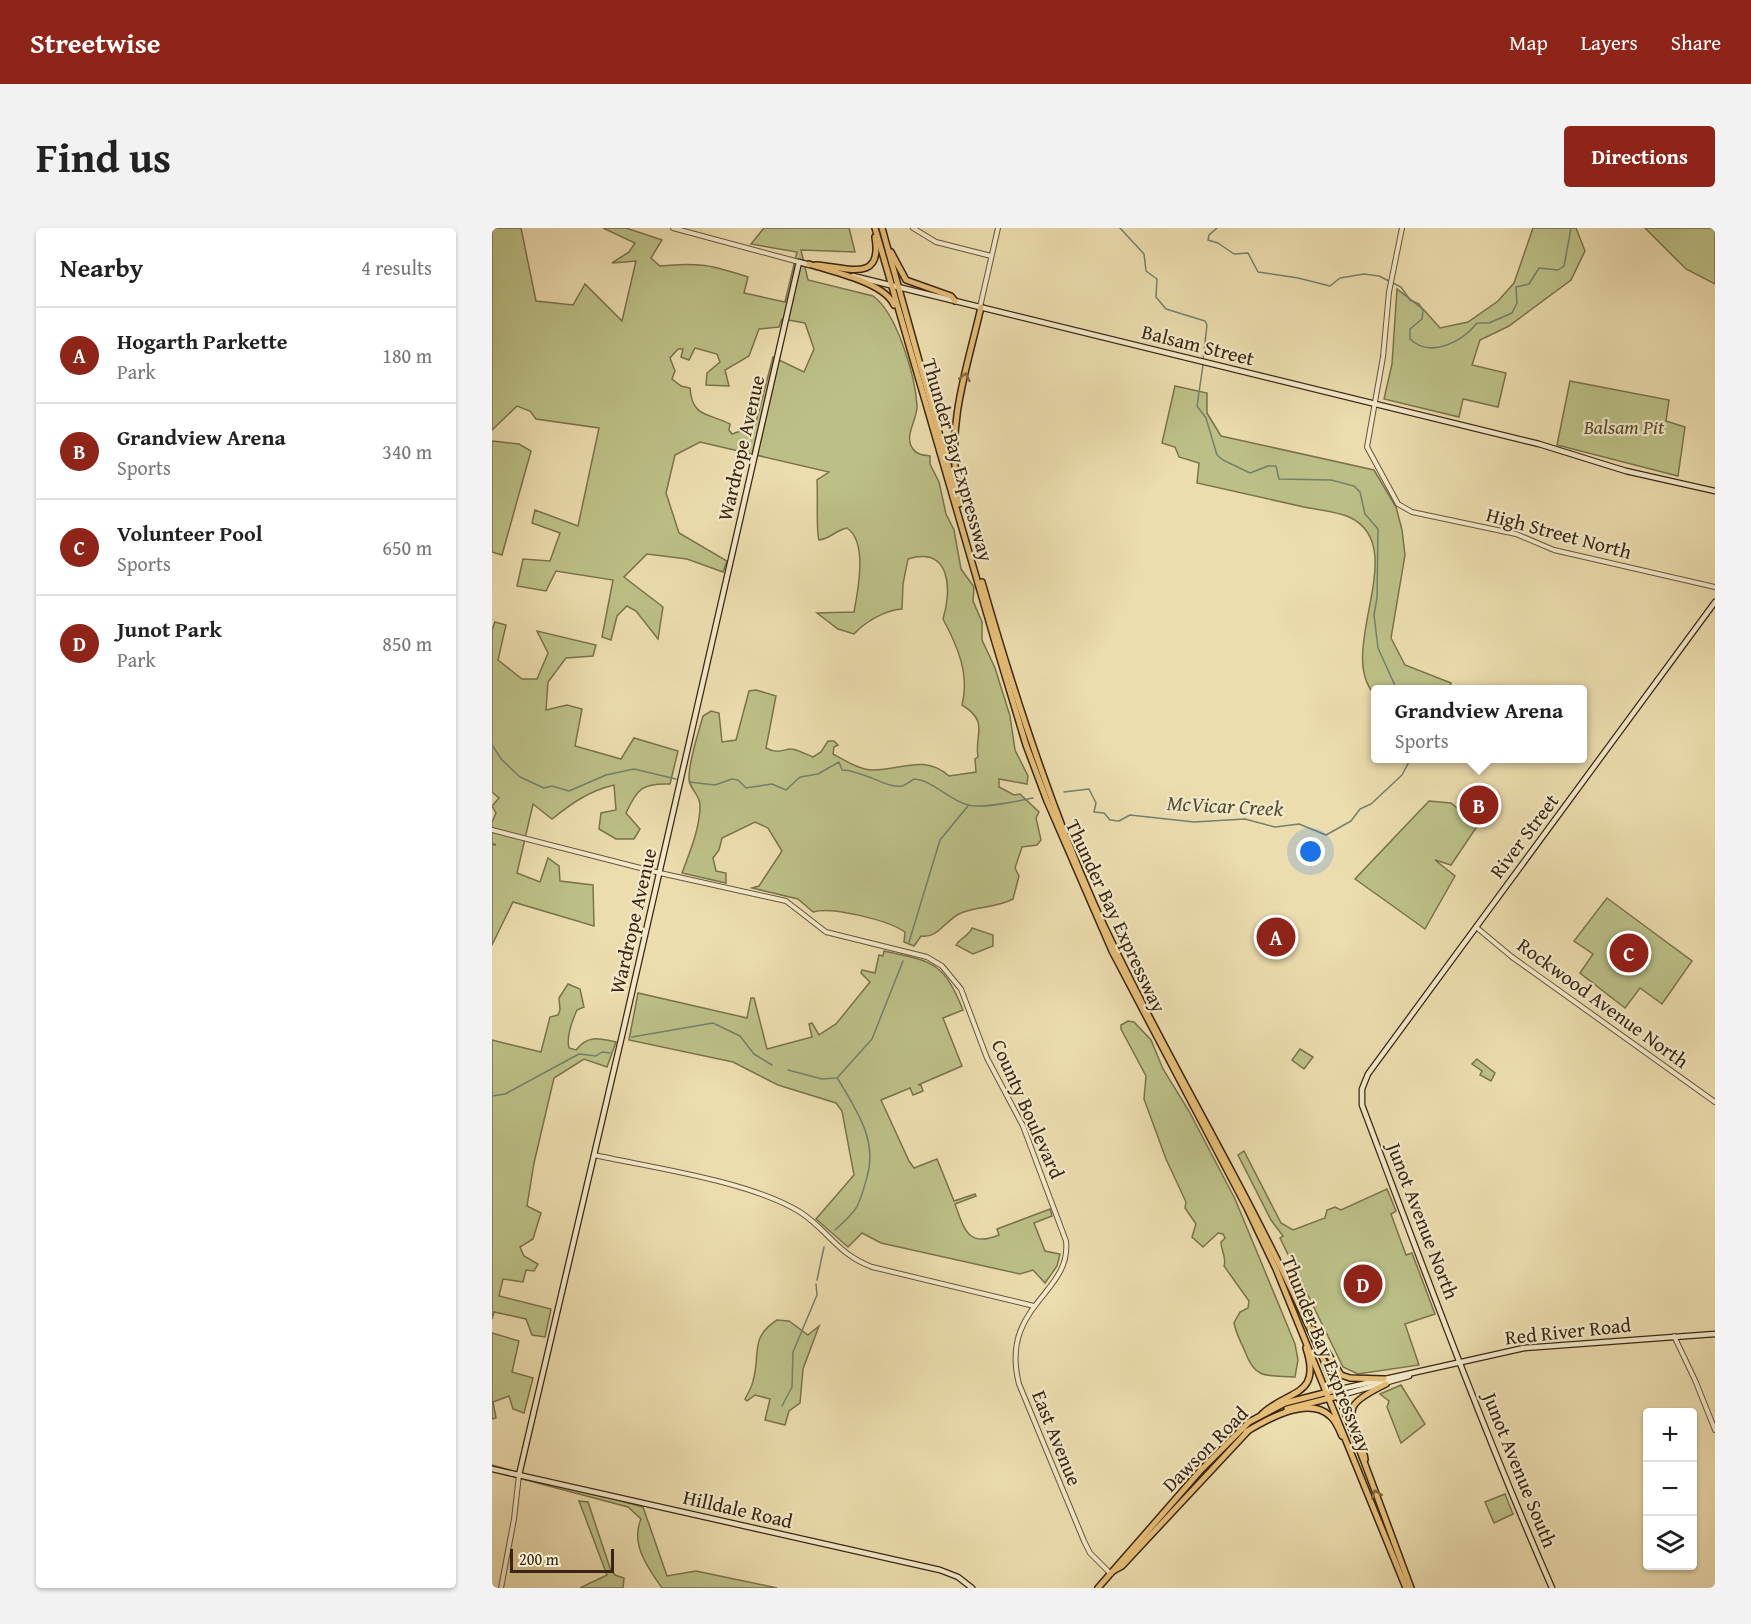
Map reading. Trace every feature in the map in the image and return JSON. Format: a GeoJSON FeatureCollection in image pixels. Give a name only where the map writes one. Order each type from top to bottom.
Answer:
{"type":"FeatureCollection","features":[{"type":"Feature","properties":{"kind":"main road"},"geometry":{"type":"LineString","coordinates":[[809,264],[854,270],[869,267],[877,256],[874,228]]}},
{"type":"Feature","properties":{"kind":"main road","name":"Thunder Bay Expressway"},"geometry":{"type":"LineString","coordinates":[[874,228],[1026,745],[1058,829],[1112,951],[1247,1208],[1329,1394],[1406,1588]]}},
{"type":"Feature","properties":{"kind":"main road","name":"Thunder Bay Expressway"},"geometry":{"type":"LineString","coordinates":[[882,228],[961,510],[1030,743],[1090,894],[1304,1315],[1368,1472],[1411,1588]]}},
{"type":"Feature","properties":{"kind":"main road"},"geometry":{"type":"LineString","coordinates":[[887,246],[906,280],[951,296],[955,301]]}},
{"type":"Feature","properties":{"kind":"main road","name":"Balsam Street"},"geometry":{"type":"LineString","coordinates":[[799,262],[1539,444],[1659,479],[1715,491]]}},
{"type":"Feature","properties":{"kind":"main road","name":"Wardrope Avenue"},"geometry":{"type":"LineString","coordinates":[[519,1475],[660,873],[799,262]]}},
{"type":"Feature","properties":{"kind":"main road"},"geometry":{"type":"LineString","coordinates":[[809,264],[885,291],[893,302],[907,339]]}},
{"type":"Feature","properties":{"kind":"main road"},"geometry":{"type":"LineString","coordinates":[[961,510],[953,457],[953,434],[980,307]]}},
{"type":"Feature","properties":{"kind":"main road","name":"River Street"},"geometry":{"type":"LineString","coordinates":[[1362,1090],[1368,1074],[1715,602]]}},
{"type":"Feature","properties":{"kind":"main road","name":"Junot Avenue North"},"geometry":{"type":"LineString","coordinates":[[1362,1090],[1362,1105],[1462,1362]]}},
{"type":"Feature","properties":{"kind":"main road"},"geometry":{"type":"LineString","coordinates":[[1304,1315],[1341,1375],[1385,1381]]}},
{"type":"Feature","properties":{"kind":"main road"},"geometry":{"type":"LineString","coordinates":[[1262,1414],[1271,1405],[1301,1391],[1310,1377],[1310,1359],[1298,1321]]}},
{"type":"Feature","properties":{"kind":"main road","name":"Red River Road"},"geometry":{"type":"LineString","coordinates":[[1426,1371],[1524,1348],[1715,1334]]}},
{"type":"Feature","properties":{"kind":"main road","name":"Junot Avenue South"},"geometry":{"type":"LineString","coordinates":[[1462,1362],[1497,1456],[1552,1588]]}},
{"type":"Feature","properties":{"kind":"main road","name":"Dawson Road"},"geometry":{"type":"LineString","coordinates":[[1098,1588],[1200,1471],[1228,1442],[1262,1414],[1285,1403],[1426,1371]]}},
{"type":"Feature","properties":{"kind":"main road"},"geometry":{"type":"LineString","coordinates":[[1368,1472],[1352,1417],[1353,1404],[1385,1381]]}},
{"type":"Feature","properties":{"kind":"main road","name":"Dawson Road"},"geometry":{"type":"LineString","coordinates":[[1111,1573],[1122,1566],[1246,1432],[1273,1414],[1329,1394]]}},
{"type":"Feature","properties":{"kind":"main road"},"geometry":{"type":"LineString","coordinates":[[1246,1432],[1279,1415],[1316,1408],[1334,1420],[1359,1472]]}},
{"type":"Feature","properties":{"kind":"main road","name":"Hilldale Road"},"geometry":{"type":"LineString","coordinates":[[492,1468],[940,1570],[958,1577],[972,1588]]}},
{"type":"Feature","properties":{"kind":"street","name":"Balsam Street"},"geometry":{"type":"LineString","coordinates":[[673,228],[799,262]]}},
{"type":"Feature","properties":{"kind":"street"},"geometry":{"type":"LineString","coordinates":[[913,228],[936,242],[991,256]]}},
{"type":"Feature","properties":{"kind":"street"},"geometry":{"type":"LineString","coordinates":[[980,307],[998,228]]}},
{"type":"Feature","properties":{"kind":"street"},"geometry":{"type":"LineString","coordinates":[[1376,404],[1389,292],[1402,228]]}},
{"type":"Feature","properties":{"kind":"street","name":"High Street North"},"geometry":{"type":"LineString","coordinates":[[1376,404],[1367,447],[1398,504],[1412,512],[1516,534],[1554,550],[1715,587]]}},
{"type":"Feature","properties":{"kind":"street","name":"County Boulevard"},"geometry":{"type":"LineString","coordinates":[[492,830],[660,873],[786,901],[826,932],[927,957],[947,971],[961,989],[987,1058],[1023,1126],[1066,1241],[1064,1265],[1034,1306]]}},
{"type":"Feature","properties":{"kind":"street","name":"Rockwood Avenue North"},"geometry":{"type":"LineString","coordinates":[[1476,927],[1512,957],[1715,1102]]}},
{"type":"Feature","properties":{"kind":"street"},"geometry":{"type":"LineString","coordinates":[[594,1155],[732,1186],[777,1201],[802,1213],[855,1261],[1034,1306]]}},
{"type":"Feature","properties":{"kind":"street","name":"East Avenue"},"geometry":{"type":"LineString","coordinates":[[1034,1306],[1022,1323],[1016,1344],[1014,1364],[1019,1384],[1083,1541],[1090,1553],[1111,1573]]}},
{"type":"Feature","properties":{"kind":"street"},"geometry":{"type":"LineString","coordinates":[[1674,1336],[1715,1430]]}},
{"type":"Feature","properties":{"kind":"street","name":"Wardrope Avenue"},"geometry":{"type":"LineString","coordinates":[[501,1588],[511,1541],[519,1475]]}},
{"type":"Feature","properties":{"kind":"green space"},"geometry":{"type":"Polygon","coordinates":[[[492,228],[521,228],[536,301],[573,305],[585,284],[622,321],[636,261],[612,263],[629,252],[635,243],[603,228],[626,228],[662,240],[651,258],[660,266],[705,265],[724,270],[748,277],[744,293],[785,302],[797,252],[751,244],[764,228],[849,228],[855,252],[801,250],[808,280],[873,296],[890,316],[909,362],[917,405],[910,433],[910,444],[916,452],[930,456],[930,464],[939,482],[946,514],[954,530],[961,569],[974,587],[973,601],[982,622],[982,640],[995,668],[1010,716],[1015,750],[1028,776],[1027,784],[999,779],[999,787],[1014,795],[1020,794],[1039,812],[1036,818],[1041,840],[1037,845],[1022,847],[1015,868],[1019,876],[1013,899],[961,913],[932,935],[921,936],[914,946],[904,942],[905,932],[887,923],[847,913],[813,912],[798,899],[752,888],[759,886],[782,851],[768,828],[755,822],[722,838],[719,850],[713,858],[716,871],[726,873],[726,883],[682,873],[694,840],[700,814],[699,801],[690,784],[689,776],[703,716],[711,711],[719,713],[722,742],[736,740],[749,691],[756,690],[776,696],[766,748],[769,750],[792,749],[813,757],[821,752],[828,741],[834,741],[838,745],[834,747],[833,754],[868,770],[922,764],[940,769],[949,776],[976,772],[975,759],[978,757],[979,729],[976,717],[962,705],[964,682],[961,660],[943,619],[947,596],[945,573],[933,559],[922,557],[908,559],[903,584],[902,609],[876,617],[854,634],[838,629],[817,613],[854,612],[860,567],[858,544],[847,528],[819,540],[817,480],[829,472],[700,442],[675,455],[666,493],[679,533],[727,561],[723,572],[687,559],[647,554],[624,577],[663,607],[658,639],[636,611],[627,606],[617,616],[611,640],[602,637],[613,580],[556,571],[546,591],[517,586],[523,559],[550,561],[560,533],[532,523],[535,510],[578,526],[599,428],[536,419],[530,411],[517,406],[492,430],[492,228]],[[782,319],[779,327],[759,329],[749,356],[725,370],[729,386],[706,385],[707,373],[720,362],[717,354],[695,348],[689,360],[681,357],[683,349],[678,349],[670,358],[675,371],[672,379],[681,386],[690,388],[691,398],[698,410],[730,424],[729,430],[732,434],[755,426],[773,357],[804,372],[814,349],[805,323],[782,319]]]}},
{"type":"Feature","properties":{"kind":"green space"},"geometry":{"type":"Polygon","coordinates":[[[1533,228],[1576,228],[1585,251],[1571,280],[1509,326],[1480,340],[1472,365],[1506,373],[1498,407],[1463,399],[1459,417],[1384,399],[1392,364],[1397,289],[1424,310],[1440,328],[1468,322],[1498,301],[1514,283],[1533,228]]]}},
{"type":"Feature","properties":{"kind":"green space"},"geometry":{"type":"Polygon","coordinates":[[[1645,228],[1715,228],[1715,284],[1686,269],[1645,228]]]}},
{"type":"Feature","properties":{"kind":"green space","name":"Balsam Pit"},"geometry":{"type":"Polygon","coordinates":[[[1570,381],[1669,400],[1666,421],[1685,427],[1678,476],[1557,445],[1570,381]]]}},
{"type":"Feature","properties":{"kind":"green space"},"geometry":{"type":"Polygon","coordinates":[[[1175,386],[1207,393],[1207,413],[1221,436],[1374,470],[1396,507],[1405,555],[1391,638],[1405,665],[1451,683],[1450,685],[1371,685],[1371,687],[1365,676],[1363,653],[1375,575],[1374,551],[1367,531],[1349,517],[1338,513],[1197,483],[1199,463],[1179,457],[1175,447],[1162,443],[1175,386]]]}},
{"type":"Feature","properties":{"kind":"green space"},"geometry":{"type":"Polygon","coordinates":[[[492,441],[519,444],[531,451],[502,555],[492,552],[492,441]]]}},
{"type":"Feature","properties":{"kind":"green space"},"geometry":{"type":"Polygon","coordinates":[[[495,622],[506,625],[498,660],[522,679],[537,679],[548,653],[537,631],[596,645],[593,656],[566,658],[548,682],[546,710],[567,705],[582,709],[575,746],[621,759],[634,738],[678,751],[670,784],[647,786],[642,789],[637,793],[626,813],[640,829],[634,839],[616,839],[599,829],[601,813],[616,810],[614,785],[581,798],[552,819],[533,804],[517,873],[540,882],[548,858],[559,866],[560,881],[593,885],[594,926],[513,902],[492,945],[492,845],[496,845],[492,843],[492,822],[496,813],[492,806],[499,798],[492,792],[492,630],[495,622]]]}},
{"type":"Feature","properties":{"kind":"green space"},"geometry":{"type":"Polygon","coordinates":[[[1429,801],[1451,803],[1478,825],[1451,865],[1435,860],[1455,876],[1425,929],[1355,879],[1429,801]]]}},
{"type":"Feature","properties":{"kind":"green space"},"geometry":{"type":"Polygon","coordinates":[[[1607,898],[1692,961],[1662,1004],[1640,988],[1625,1008],[1580,973],[1593,954],[1574,941],[1607,898]]]}},
{"type":"Feature","properties":{"kind":"green space"},"geometry":{"type":"Polygon","coordinates":[[[972,928],[993,935],[993,946],[973,954],[956,945],[972,928]]]}},
{"type":"Feature","properties":{"kind":"green space"},"geometry":{"type":"Polygon","coordinates":[[[1269,928],[1285,930],[1283,945],[1267,943],[1269,928]]]}},
{"type":"Feature","properties":{"kind":"green space"},"geometry":{"type":"Polygon","coordinates":[[[884,951],[914,958],[934,966],[949,982],[963,1010],[943,1018],[962,1066],[918,1085],[921,1085],[923,1091],[913,1095],[910,1088],[881,1100],[909,1161],[914,1168],[937,1159],[954,1201],[975,1194],[976,1196],[955,1204],[965,1228],[974,1237],[980,1239],[999,1235],[997,1229],[1050,1209],[1052,1216],[1034,1223],[1045,1251],[1060,1254],[1057,1266],[1045,1283],[1033,1270],[1020,1274],[881,1243],[862,1233],[848,1247],[816,1219],[854,1175],[842,1111],[836,1103],[778,1085],[733,1062],[629,1040],[638,993],[747,1018],[751,998],[754,998],[767,1049],[812,1037],[809,1024],[812,1023],[819,1035],[836,1024],[870,982],[861,973],[862,970],[875,973],[879,955],[883,956],[884,951]]]}},
{"type":"Feature","properties":{"kind":"green space"},"geometry":{"type":"Polygon","coordinates":[[[568,984],[580,989],[584,1007],[577,1010],[573,1019],[569,1034],[569,1048],[576,1050],[580,1045],[594,1039],[616,1042],[607,1067],[584,1059],[554,1078],[534,1163],[527,1206],[541,1213],[533,1239],[520,1247],[524,1256],[538,1264],[534,1271],[526,1270],[523,1282],[503,1279],[499,1296],[551,1309],[545,1337],[532,1335],[526,1319],[494,1312],[492,1319],[492,1040],[541,1052],[550,1017],[558,1015],[559,998],[568,984]]]}},
{"type":"Feature","properties":{"kind":"green space"},"geometry":{"type":"Polygon","coordinates":[[[1128,1021],[1134,1022],[1151,1040],[1163,1069],[1189,1111],[1235,1199],[1295,1344],[1298,1360],[1295,1377],[1264,1374],[1254,1368],[1250,1362],[1234,1323],[1240,1312],[1248,1308],[1249,1301],[1224,1266],[1221,1242],[1225,1238],[1223,1234],[1218,1233],[1203,1247],[1192,1237],[1196,1224],[1185,1208],[1186,1202],[1166,1159],[1144,1099],[1146,1076],[1121,1029],[1121,1025],[1128,1021]]]}},
{"type":"Feature","properties":{"kind":"green space"},"geometry":{"type":"Polygon","coordinates":[[[1300,1049],[1313,1057],[1304,1069],[1292,1060],[1300,1049]]]}},
{"type":"Feature","properties":{"kind":"green space"},"geometry":{"type":"Polygon","coordinates":[[[1477,1059],[1495,1073],[1491,1081],[1480,1075],[1482,1071],[1472,1064],[1477,1059]]]}},
{"type":"Feature","properties":{"kind":"green space"},"geometry":{"type":"Polygon","coordinates":[[[1244,1151],[1281,1223],[1293,1230],[1325,1218],[1327,1210],[1335,1207],[1341,1210],[1387,1189],[1396,1211],[1391,1214],[1406,1255],[1412,1253],[1435,1314],[1405,1324],[1419,1365],[1358,1374],[1343,1367],[1280,1238],[1283,1236],[1271,1220],[1238,1155],[1244,1151]]]}},
{"type":"Feature","properties":{"kind":"green space"},"geometry":{"type":"Polygon","coordinates":[[[777,1320],[789,1321],[808,1335],[819,1326],[803,1369],[800,1403],[789,1411],[785,1425],[765,1420],[770,1399],[755,1395],[747,1401],[745,1399],[755,1371],[759,1340],[768,1327],[777,1320]]]}},
{"type":"Feature","properties":{"kind":"green space"},"geometry":{"type":"Polygon","coordinates":[[[492,1333],[519,1341],[512,1372],[533,1378],[524,1413],[513,1409],[509,1396],[493,1402],[496,1418],[492,1419],[492,1333]]]}},
{"type":"Feature","properties":{"kind":"green space"},"geometry":{"type":"Polygon","coordinates":[[[1401,1385],[1425,1424],[1401,1443],[1387,1407],[1389,1401],[1380,1394],[1401,1385]]]}},
{"type":"Feature","properties":{"kind":"green space"},"geometry":{"type":"Polygon","coordinates":[[[492,1465],[643,1507],[667,1576],[696,1571],[777,1588],[662,1588],[646,1564],[639,1547],[638,1528],[641,1519],[628,1507],[492,1471],[492,1465]]]}},
{"type":"Feature","properties":{"kind":"green space"},"geometry":{"type":"Polygon","coordinates":[[[1505,1494],[1513,1514],[1494,1523],[1485,1502],[1505,1494]]]}},
{"type":"Feature","properties":{"kind":"green space"},"geometry":{"type":"Polygon","coordinates":[[[579,1501],[588,1502],[610,1568],[615,1575],[624,1578],[623,1588],[580,1588],[607,1575],[579,1501]]]}},
{"type":"Feature","properties":{"kind":"shaded area"},"geometry":{"type":"Polygon","coordinates":[[[1626,937],[1646,951],[1631,969],[1613,956],[1626,937]]]}},
{"type":"Feature","properties":{"kind":"waterway","name":"McVicar Creek"},"geometry":{"type":"LineString","coordinates":[[1120,228],[1144,254],[1146,271],[1157,279],[1156,297],[1166,309],[1205,321],[1207,325],[1203,360]]}},
{"type":"Feature","properties":{"kind":"waterway","name":"McVicar Creek"},"geometry":{"type":"LineString","coordinates":[[1217,228],[1209,235],[1208,240],[1218,243],[1234,254],[1248,253],[1258,272],[1330,286],[1340,278],[1364,274],[1379,276],[1401,287],[1410,300],[1419,304],[1423,310],[1422,319],[1410,329],[1410,339],[1418,345],[1427,347],[1446,345],[1464,336],[1477,323],[1489,323],[1512,313],[1517,303],[1516,287],[1529,284],[1539,268],[1558,270],[1564,266],[1571,228]]}},
{"type":"Feature","properties":{"kind":"waterway","name":"McVicar Creek"},"geometry":{"type":"LineString","coordinates":[[1203,365],[1197,406],[1206,418],[1217,455],[1223,460],[1250,473],[1268,466],[1276,466],[1279,479],[1331,480],[1354,486],[1360,492],[1365,514],[1378,529],[1377,598],[1374,615],[1378,648],[1395,685]]}},
{"type":"Feature","properties":{"kind":"waterway","name":"McVicar Creek"},"geometry":{"type":"LineString","coordinates":[[492,745],[502,760],[520,777],[544,788],[552,786],[569,791],[606,775],[634,769],[676,779]]}},
{"type":"Feature","properties":{"kind":"waterway","name":"McVicar Creek"},"geometry":{"type":"LineString","coordinates":[[689,782],[715,785],[732,779],[738,780],[746,788],[772,784],[786,790],[800,777],[818,774],[839,762],[842,770],[858,773],[890,785],[902,786],[914,779],[921,780],[968,805],[991,805],[1033,798]]}},
{"type":"Feature","properties":{"kind":"waterway","name":"McVicar Creek"},"geometry":{"type":"LineString","coordinates":[[1064,792],[1089,789],[1096,803],[1094,812],[1104,813],[1110,820],[1119,821],[1130,815],[1194,822],[1245,819],[1275,827],[1299,824],[1326,835],[1351,821],[1360,809],[1371,804],[1402,775],[1408,763]]}},
{"type":"Feature","properties":{"kind":"waterway"},"geometry":{"type":"LineString","coordinates":[[909,942],[940,840],[968,806]]}},
{"type":"Feature","properties":{"kind":"waterway"},"geometry":{"type":"LineString","coordinates":[[788,1070],[822,1079],[837,1078],[872,1039],[903,961]]}},
{"type":"Feature","properties":{"kind":"waterway"},"geometry":{"type":"LineString","coordinates":[[632,1037],[713,1023],[740,1036],[754,1054],[772,1065]]}},
{"type":"Feature","properties":{"kind":"waterway"},"geometry":{"type":"LineString","coordinates":[[492,1096],[505,1094],[579,1054],[596,1056],[602,1052],[610,1053]]}},
{"type":"Feature","properties":{"kind":"waterway"},"geometry":{"type":"LineString","coordinates":[[835,1230],[849,1217],[860,1201],[870,1163],[870,1150],[863,1126],[838,1079]]}},
{"type":"Feature","properties":{"kind":"waterway"},"geometry":{"type":"LineString","coordinates":[[817,1280],[824,1247]]}},
{"type":"Feature","properties":{"kind":"waterway"},"geometry":{"type":"LineString","coordinates":[[782,1406],[792,1387],[793,1352],[817,1295],[816,1284]]}},
{"type":"Feature","properties":{"kind":"place","name":"Grandview Arena"},"geometry":{"type":"Point","coordinates":[1479,805]}},
{"type":"Feature","properties":{"kind":"place","name":"Hogarth Parkette"},"geometry":{"type":"Point","coordinates":[1276,937]}},
{"type":"Feature","properties":{"kind":"place","name":"Volunteer Pool"},"geometry":{"type":"Point","coordinates":[1629,953]}},
{"type":"Feature","properties":{"kind":"place","name":"Junot Park"},"geometry":{"type":"Point","coordinates":[1363,1284]}}]}
